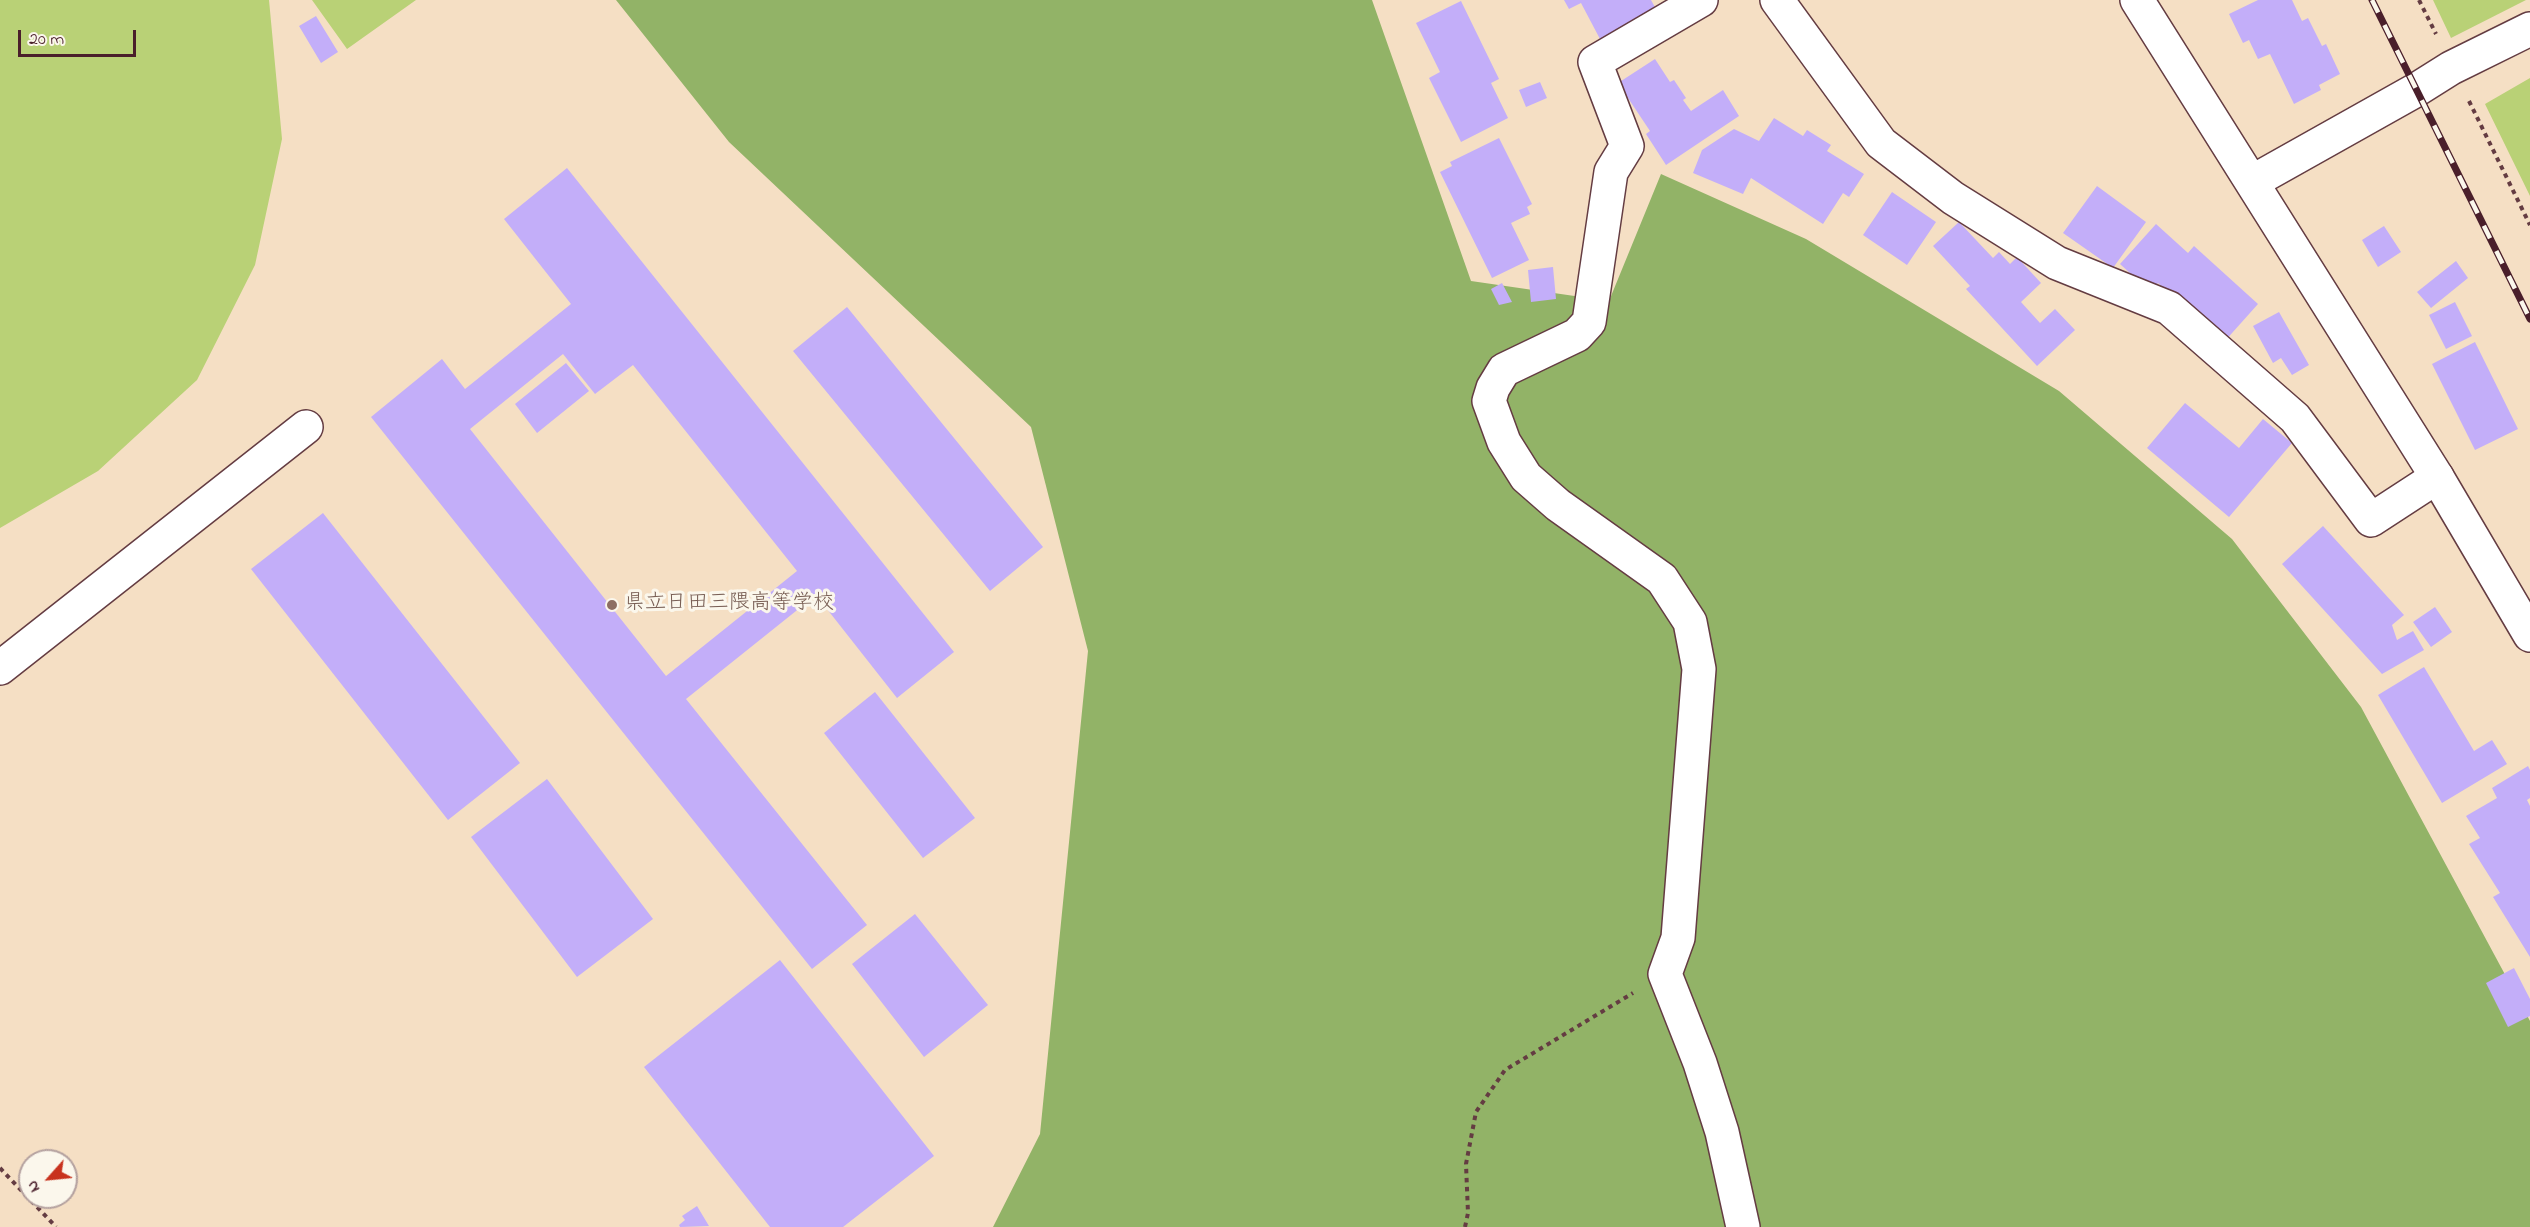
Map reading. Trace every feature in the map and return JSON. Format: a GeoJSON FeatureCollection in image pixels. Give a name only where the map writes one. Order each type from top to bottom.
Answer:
{"type":"FeatureCollection","features":[{"type":"Feature","properties":{"kind":"street"},"geometry":{"type":"LineString","coordinates":[[1701,0],[1595,62],[1627,146],[1611,172],[1588,322],[1577,335],[1504,370],[1493,388],[1489,401],[1504,442],[1526,477],[1558,505],[1662,579],[1690,622],[1699,669],[1678,938],[1665,974],[1700,1063],[1722,1132],[1743,1227]]}},
{"type":"Feature","properties":{"kind":"street"},"geometry":{"type":"LineString","coordinates":[[1777,0],[1881,143],[1953,198],[2057,263],[2169,308],[2295,418],[2371,520],[2437,477]]}},
{"type":"Feature","properties":{"kind":"street"},"geometry":{"type":"LineString","coordinates":[[2138,0],[2437,477],[2530,635]]}},
{"type":"Feature","properties":{"kind":"street"},"geometry":{"type":"LineString","coordinates":[[2252,182],[2458,80],[2530,29]]}},
{"type":"Feature","properties":{"kind":"street"},"geometry":{"type":"LineString","coordinates":[[0,668],[306,427]]}},
{"type":"Feature","properties":{"kind":"path"},"geometry":{"type":"LineString","coordinates":[[2458,80],[2530,225]]}},
{"type":"Feature","properties":{"kind":"path"},"geometry":{"type":"LineString","coordinates":[[1465,1227],[1468,1213],[1466,1164],[1476,1112],[1506,1070],[1665,974]]}},
{"type":"Feature","properties":{"kind":"path"},"geometry":{"type":"LineString","coordinates":[[0,1168],[56,1227]]}},
{"type":"Feature","properties":{"kind":"green space"},"geometry":{"type":"Polygon","coordinates":[[[0,0],[269,0],[282,139],[255,265],[197,380],[98,471],[0,528],[0,0]]]}},
{"type":"Feature","properties":{"kind":"green space"},"geometry":{"type":"Polygon","coordinates":[[[312,0],[416,0],[347,49],[312,0]]]}},
{"type":"Feature","properties":{"kind":"green space"},"geometry":{"type":"Polygon","coordinates":[[[616,0],[1372,0],[1471,281],[1609,301],[1661,174],[1806,239],[2059,391],[2232,539],[2361,707],[2530,1021],[2530,1227],[993,1227],[1040,1134],[1088,651],[1031,427],[729,142],[616,0]]]}},
{"type":"Feature","properties":{"kind":"green space"},"geometry":{"type":"Polygon","coordinates":[[[2433,0],[2526,0],[2451,38],[2433,0]]]}},
{"type":"Feature","properties":{"kind":"green space"},"geometry":{"type":"Polygon","coordinates":[[[2530,78],[2530,196],[2485,104],[2530,78]]]}},
{"type":"Feature","properties":{"kind":"building"},"geometry":{"type":"Polygon","coordinates":[[[1564,0],[1651,0],[1656,9],[1600,39],[1581,3],[1569,9],[1564,0]]]}},
{"type":"Feature","properties":{"kind":"building"},"geometry":{"type":"Polygon","coordinates":[[[2258,0],[2292,0],[2302,21],[2308,18],[2322,46],[2326,44],[2340,74],[2319,85],[2321,90],[2294,104],[2270,54],[2258,59],[2249,40],[2243,43],[2229,14],[2258,0]]]}},
{"type":"Feature","properties":{"kind":"building"},"geometry":{"type":"Polygon","coordinates":[[[1461,1],[1499,79],[1491,83],[1508,118],[1461,142],[1429,78],[1440,72],[1416,23],[1461,1]]]}},
{"type":"Feature","properties":{"kind":"building"},"geometry":{"type":"Polygon","coordinates":[[[316,16],[338,52],[321,63],[299,26],[316,16]]]}},
{"type":"Feature","properties":{"kind":"building"},"geometry":{"type":"Polygon","coordinates":[[[1655,59],[1670,82],[1674,80],[1686,98],[1683,100],[1691,111],[1723,90],[1739,116],[1666,165],[1646,134],[1650,131],[1618,83],[1655,59]]]}},
{"type":"Feature","properties":{"kind":"building"},"geometry":{"type":"Polygon","coordinates":[[[1540,82],[1547,98],[1526,107],[1519,90],[1540,82]]]}},
{"type":"Feature","properties":{"kind":"building"},"geometry":{"type":"Polygon","coordinates":[[[1774,118],[1803,136],[1807,130],[1831,145],[1827,151],[1864,174],[1849,197],[1843,193],[1823,224],[1751,178],[1743,194],[1693,173],[1702,150],[1734,129],[1759,141],[1774,118]]]}},
{"type":"Feature","properties":{"kind":"building"},"geometry":{"type":"Polygon","coordinates":[[[1499,138],[1532,204],[1527,207],[1530,214],[1511,223],[1529,260],[1492,278],[1440,172],[1452,166],[1450,162],[1499,138]]]}},
{"type":"Feature","properties":{"kind":"building"},"geometry":{"type":"Polygon","coordinates":[[[567,168],[954,652],[897,698],[816,595],[686,699],[867,925],[812,969],[371,417],[442,359],[465,389],[571,304],[504,219],[567,168]],[[563,354],[470,429],[666,676],[797,571],[633,365],[595,394],[563,354]]]}},
{"type":"Feature","properties":{"kind":"building"},"geometry":{"type":"Polygon","coordinates":[[[2097,186],[2146,222],[2113,268],[2063,233],[2097,186]]]}},
{"type":"Feature","properties":{"kind":"building"},"geometry":{"type":"Polygon","coordinates":[[[1892,192],[1936,222],[1907,265],[1863,235],[1892,192]]]}},
{"type":"Feature","properties":{"kind":"building"},"geometry":{"type":"Polygon","coordinates":[[[1959,222],[1993,258],[1999,252],[2010,264],[2017,257],[2041,283],[2021,302],[2040,323],[2055,309],[2075,330],[2037,366],[1966,289],[1970,286],[1933,246],[1959,222]]]}},
{"type":"Feature","properties":{"kind":"building"},"geometry":{"type":"Polygon","coordinates":[[[2156,224],[2188,253],[2194,246],[2258,304],[2224,342],[2158,283],[2151,292],[2120,264],[2156,224]]]}},
{"type":"Feature","properties":{"kind":"building"},"geometry":{"type":"Polygon","coordinates":[[[2384,226],[2401,252],[2378,267],[2362,240],[2384,226]]]}},
{"type":"Feature","properties":{"kind":"building"},"geometry":{"type":"Polygon","coordinates":[[[2456,261],[2468,278],[2431,308],[2417,292],[2456,261]]]}},
{"type":"Feature","properties":{"kind":"building"},"geometry":{"type":"Polygon","coordinates":[[[1553,267],[1556,299],[1531,302],[1528,270],[1553,267]]]}},
{"type":"Feature","properties":{"kind":"building"},"geometry":{"type":"Polygon","coordinates":[[[1502,283],[1512,302],[1499,305],[1491,289],[1502,283]]]}},
{"type":"Feature","properties":{"kind":"building"},"geometry":{"type":"Polygon","coordinates":[[[2455,302],[2472,336],[2446,349],[2429,315],[2455,302]]]}},
{"type":"Feature","properties":{"kind":"building"},"geometry":{"type":"Polygon","coordinates":[[[847,307],[1043,547],[990,591],[793,351],[847,307]]]}},
{"type":"Feature","properties":{"kind":"building"},"geometry":{"type":"Polygon","coordinates":[[[2279,312],[2309,365],[2292,375],[2281,358],[2273,363],[2253,326],[2279,312]]]}},
{"type":"Feature","properties":{"kind":"building"},"geometry":{"type":"Polygon","coordinates":[[[2475,342],[2518,429],[2475,450],[2432,364],[2475,342]]]}},
{"type":"Feature","properties":{"kind":"building"},"geometry":{"type":"Polygon","coordinates":[[[566,363],[589,391],[537,433],[515,404],[566,363]]]}},
{"type":"Feature","properties":{"kind":"building"},"geometry":{"type":"Polygon","coordinates":[[[2185,403],[2239,448],[2263,419],[2292,443],[2229,517],[2147,448],[2185,403]]]}},
{"type":"Feature","properties":{"kind":"building"},"geometry":{"type":"Polygon","coordinates":[[[323,513],[520,763],[448,820],[251,569],[323,513]]]}},
{"type":"Feature","properties":{"kind":"building"},"geometry":{"type":"Polygon","coordinates":[[[2323,526],[2404,615],[2392,625],[2397,640],[2413,631],[2424,650],[2382,674],[2282,564],[2323,526]]]}},
{"type":"Feature","properties":{"kind":"building"},"geometry":{"type":"Polygon","coordinates":[[[2435,607],[2452,632],[2431,647],[2413,622],[2435,607]]]}},
{"type":"Feature","properties":{"kind":"building"},"geometry":{"type":"Polygon","coordinates":[[[2424,667],[2474,751],[2492,740],[2507,764],[2442,803],[2378,695],[2424,667]]]}},
{"type":"Feature","properties":{"kind":"building"},"geometry":{"type":"Polygon","coordinates":[[[875,692],[975,818],[923,858],[824,733],[875,692]]]}},
{"type":"Feature","properties":{"kind":"building"},"geometry":{"type":"Polygon","coordinates":[[[2528,766],[2530,770],[2530,798],[2527,800],[2530,806],[2530,957],[2493,897],[2500,893],[2469,844],[2480,838],[2466,816],[2497,798],[2492,788],[2528,766]]]}},
{"type":"Feature","properties":{"kind":"building"},"geometry":{"type":"Polygon","coordinates":[[[547,779],[653,919],[577,977],[471,837],[547,779]]]}},
{"type":"Feature","properties":{"kind":"building"},"geometry":{"type":"Polygon","coordinates":[[[915,914],[988,1005],[924,1057],[852,964],[915,914]]]}},
{"type":"Feature","properties":{"kind":"building"},"geometry":{"type":"Polygon","coordinates":[[[780,960],[934,1156],[843,1227],[770,1227],[644,1067],[780,960]]]}},
{"type":"Feature","properties":{"kind":"building"},"geometry":{"type":"Polygon","coordinates":[[[2514,968],[2530,999],[2530,1016],[2508,1027],[2486,983],[2514,968]]]}},
{"type":"Feature","properties":{"kind":"building"},"geometry":{"type":"Polygon","coordinates":[[[697,1206],[709,1226],[680,1227],[679,1225],[685,1220],[682,1216],[697,1206]]]}},
{"type":"Feature","properties":{"kind":"railway"},"geometry":{"type":"LineString","coordinates":[[2372,0],[2530,319]]}},
{"type":"Feature","properties":{"kind":"place","name":"県立日田三隈高等学校"},"geometry":{"type":"Point","coordinates":[612,605]}}]}
